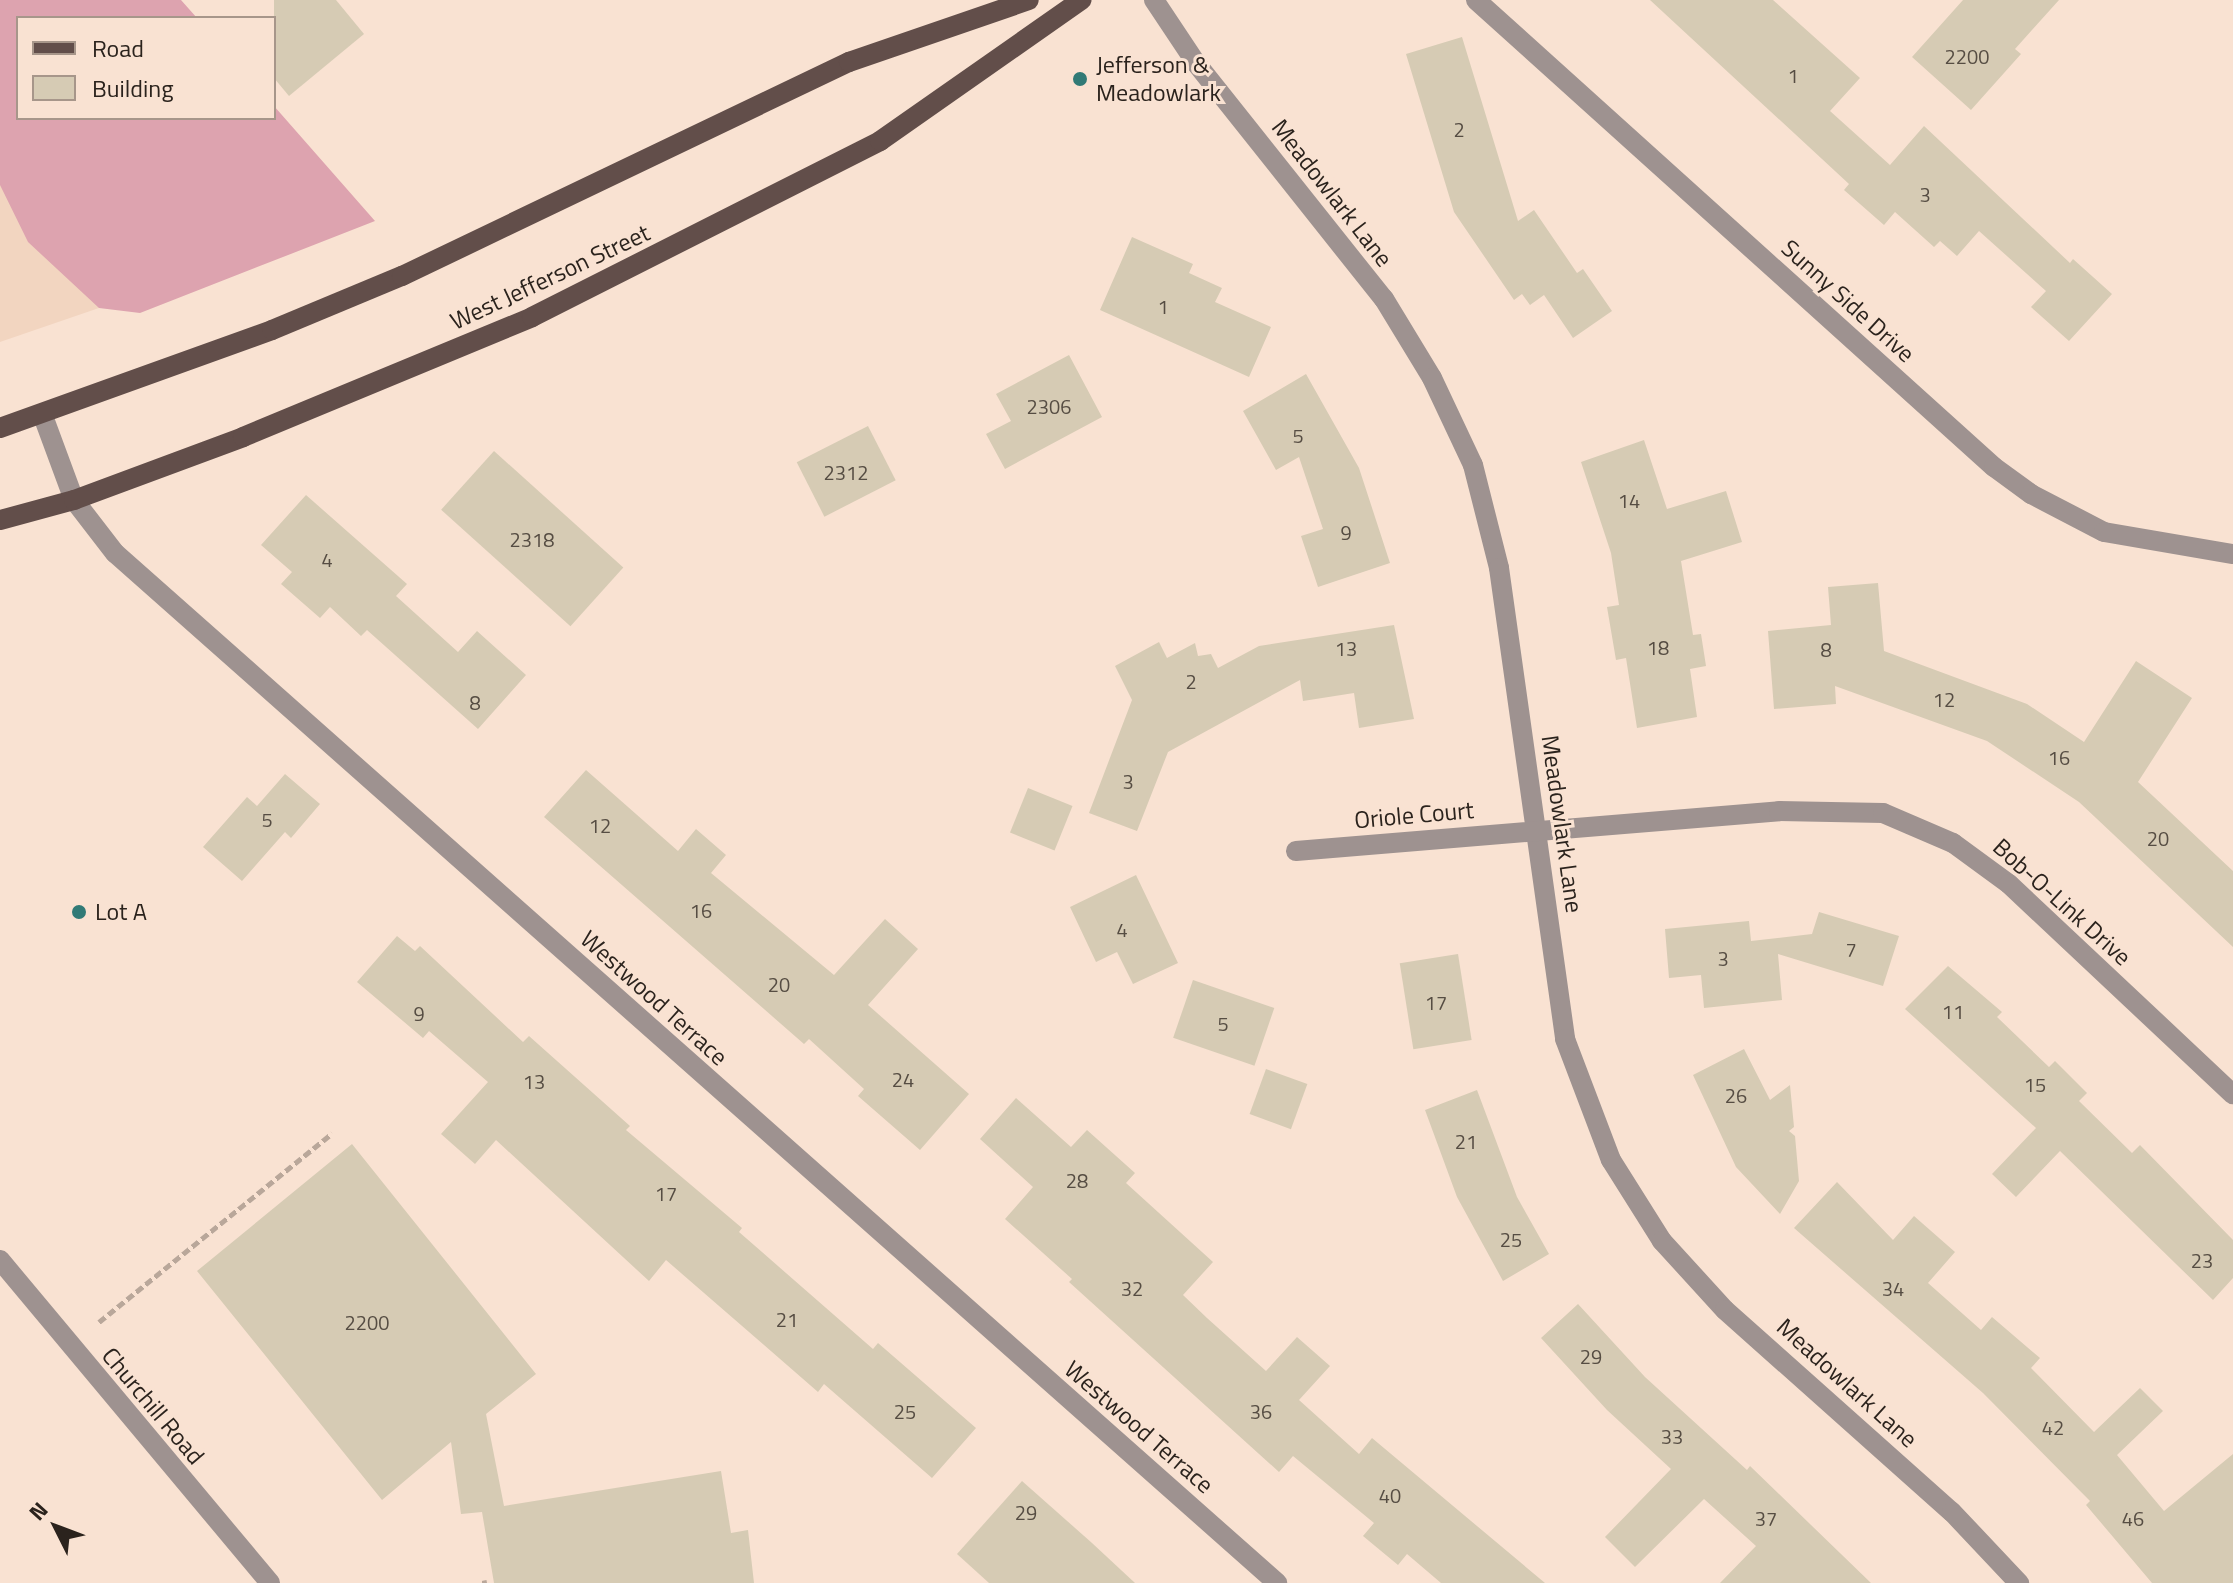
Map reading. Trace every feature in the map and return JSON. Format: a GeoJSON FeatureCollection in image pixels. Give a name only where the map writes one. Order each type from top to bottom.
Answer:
{"type":"FeatureCollection","features":[{"type":"Feature","properties":{"kind":"main road"},"geometry":{"type":"LineString","coordinates":[[0,428],[43,416],[402,276],[849,62],[1029,0]]}},
{"type":"Feature","properties":{"kind":"main road","name":"West Jefferson Street"},"geometry":{"type":"LineString","coordinates":[[0,520],[74,500],[243,437],[532,317],[704,234],[880,141],[1081,0]]}},
{"type":"Feature","properties":{"kind":"street","name":"Meadowlark Lane"},"geometry":{"type":"LineString","coordinates":[[1154,0],[1196,63],[1384,299],[1432,378],[1473,465],[1499,568],[1565,1039],[1611,1160],[1662,1241],[1725,1310],[1952,1512],[2019,1583]]}},
{"type":"Feature","properties":{"kind":"street","name":"Sunny Side Drive"},"geometry":{"type":"LineString","coordinates":[[1476,0],[1994,467],[2031,494],[2104,532],[2233,554]]}},
{"type":"Feature","properties":{"kind":"street","name":"Westwood Terrace"},"geometry":{"type":"LineString","coordinates":[[43,416],[74,500],[115,553],[1277,1583]]}},
{"type":"Feature","properties":{"kind":"street","name":"Bob-O-Link Drive"},"geometry":{"type":"LineString","coordinates":[[1537,830],[1779,811],[1883,813],[1953,843],[2009,884],[2233,1094]]}},
{"type":"Feature","properties":{"kind":"street","name":"Oriole Court"},"geometry":{"type":"LineString","coordinates":[[1296,851],[1537,830]]}},
{"type":"Feature","properties":{"kind":"street","name":"Churchill Road"},"geometry":{"type":"LineString","coordinates":[[0,1260],[270,1583]]}},
{"type":"Feature","properties":{"kind":"path"},"geometry":{"type":"LineString","coordinates":[[99,1322],[332,1133]]}},
{"type":"Feature","properties":{"kind":"shaded area"},"geometry":{"type":"Polygon","coordinates":[[[0,0],[181,0],[195,16],[16,16],[16,120],[276,120],[276,108],[375,221],[140,313],[99,308],[28,242],[0,185],[0,0]]]}},
{"type":"Feature","properties":{"kind":"shaded area"},"geometry":{"type":"Polygon","coordinates":[[[0,102],[99,308],[0,342],[0,102]]]}},
{"type":"Feature","properties":{"kind":"building"},"geometry":{"type":"Polygon","coordinates":[[[274,0],[336,0],[364,34],[289,96],[276,80],[274,0]]]}},
{"type":"Feature","properties":{"kind":"building"},"geometry":{"type":"Polygon","coordinates":[[[1650,0],[1773,0],[1860,78],[1830,111],[1890,165],[1924,126],[2070,263],[2073,259],[2112,294],[2069,341],[2031,307],[2046,291],[1979,231],[1957,256],[1940,241],[1934,247],[1895,212],[1884,225],[1844,190],[1849,184],[1650,0]]]}},
{"type":"Feature","properties":{"kind":"building"},"geometry":{"type":"Polygon","coordinates":[[[1963,0],[2059,0],[2015,49],[2021,54],[1971,110],[1912,57],[1963,0]]]}},
{"type":"Feature","properties":{"kind":"building"},"geometry":{"type":"Polygon","coordinates":[[[1462,37],[1518,221],[1534,210],[1577,273],[1583,269],[1612,311],[1573,338],[1544,295],[1530,305],[1522,294],[1514,300],[1454,212],[1406,54],[1462,37]]]}},
{"type":"Feature","properties":{"kind":"building"},"geometry":{"type":"Polygon","coordinates":[[[1132,237],[1193,264],[1189,273],[1222,288],[1215,302],[1271,327],[1249,377],[1100,310],[1132,237]]]}},
{"type":"Feature","properties":{"kind":"building"},"geometry":{"type":"Polygon","coordinates":[[[1069,355],[1102,417],[1005,469],[986,434],[1011,421],[996,394],[1069,355]]]}},
{"type":"Feature","properties":{"kind":"building"},"geometry":{"type":"Polygon","coordinates":[[[1306,374],[1359,468],[1390,563],[1318,587],[1301,536],[1323,529],[1299,457],[1276,470],[1243,411],[1306,374]]]}},
{"type":"Feature","properties":{"kind":"building"},"geometry":{"type":"Polygon","coordinates":[[[868,426],[896,480],[824,517],[797,462],[868,426]]]}},
{"type":"Feature","properties":{"kind":"building"},"geometry":{"type":"Polygon","coordinates":[[[1644,440],[1667,509],[1726,491],[1742,542],[1681,561],[1693,635],[1701,634],[1706,666],[1690,669],[1697,717],[1637,728],[1626,658],[1616,660],[1607,607],[1619,605],[1611,553],[1581,462],[1644,440]]]}},
{"type":"Feature","properties":{"kind":"building"},"geometry":{"type":"Polygon","coordinates":[[[494,451],[623,567],[570,626],[441,510],[494,451]]]}},
{"type":"Feature","properties":{"kind":"building"},"geometry":{"type":"Polygon","coordinates":[[[306,495],[407,584],[396,596],[458,652],[477,631],[526,675],[478,729],[367,630],[361,636],[330,607],[320,618],[281,584],[292,572],[261,545],[306,495]]]}},
{"type":"Feature","properties":{"kind":"building"},"geometry":{"type":"Polygon","coordinates":[[[1878,583],[1884,651],[2027,704],[2084,742],[2136,661],[2192,698],[2138,782],[2233,871],[2233,947],[2079,802],[1987,741],[1835,686],[1836,704],[1774,709],[1768,631],[1831,625],[1828,587],[1878,583]]]}},
{"type":"Feature","properties":{"kind":"building"},"geometry":{"type":"Polygon","coordinates":[[[1394,625],[1414,719],[1359,728],[1354,693],[1303,701],[1300,680],[1168,752],[1137,831],[1089,813],[1132,700],[1115,666],[1159,642],[1167,658],[1195,643],[1198,656],[1211,654],[1218,668],[1259,646],[1394,625]]]}},
{"type":"Feature","properties":{"kind":"building"},"geometry":{"type":"Polygon","coordinates":[[[586,770],[678,851],[696,829],[726,855],[711,873],[834,975],[885,919],[918,949],[868,1005],[969,1094],[920,1150],[858,1096],[864,1089],[809,1039],[804,1044],[544,817],[586,770]]]}},
{"type":"Feature","properties":{"kind":"building"},"geometry":{"type":"Polygon","coordinates":[[[285,774],[320,804],[291,838],[285,832],[242,881],[203,847],[247,797],[257,806],[285,774]]]}},
{"type":"Feature","properties":{"kind":"building"},"geometry":{"type":"Polygon","coordinates":[[[1028,788],[1073,806],[1055,850],[1010,833],[1028,788]]]}},
{"type":"Feature","properties":{"kind":"building"},"geometry":{"type":"Polygon","coordinates":[[[1136,875],[1178,963],[1133,984],[1117,952],[1096,962],[1070,907],[1136,875]]]}},
{"type":"Feature","properties":{"kind":"building"},"geometry":{"type":"Polygon","coordinates":[[[1819,912],[1899,936],[1883,986],[1778,954],[1782,1000],[1704,1008],[1701,975],[1669,978],[1665,929],[1749,921],[1751,941],[1812,934],[1819,912]]]}},
{"type":"Feature","properties":{"kind":"building"},"geometry":{"type":"Polygon","coordinates":[[[397,936],[415,951],[420,946],[523,1042],[529,1036],[630,1126],[626,1130],[742,1228],[739,1232],[873,1349],[878,1343],[976,1428],[932,1478],[824,1384],[818,1392],[666,1260],[649,1281],[496,1140],[475,1164],[441,1134],[488,1082],[429,1031],[423,1038],[357,982],[397,936]]]}},
{"type":"Feature","properties":{"kind":"building"},"geometry":{"type":"Polygon","coordinates":[[[1458,954],[1472,1040],[1413,1049],[1400,963],[1458,954]]]}},
{"type":"Feature","properties":{"kind":"building"},"geometry":{"type":"Polygon","coordinates":[[[1948,966],[2002,1012],[1997,1017],[2049,1067],[2055,1061],[2087,1093],[2079,1101],[2132,1153],[2140,1145],[2233,1240],[2233,1278],[2213,1300],[2060,1151],[2016,1197],[1992,1174],[2036,1128],[1905,1009],[1948,966]]]}},
{"type":"Feature","properties":{"kind":"building"},"geometry":{"type":"Polygon","coordinates":[[[1193,980],[1274,1008],[1254,1066],[1173,1038],[1193,980]]]}},
{"type":"Feature","properties":{"kind":"building"},"geometry":{"type":"Polygon","coordinates":[[[1744,1049],[1770,1100],[1790,1085],[1794,1127],[1789,1131],[1795,1136],[1799,1181],[1780,1214],[1736,1167],[1693,1075],[1744,1049]]]}},
{"type":"Feature","properties":{"kind":"building"},"geometry":{"type":"Polygon","coordinates":[[[1266,1069],[1307,1084],[1291,1129],[1250,1114],[1266,1069]]]}},
{"type":"Feature","properties":{"kind":"building"},"geometry":{"type":"Polygon","coordinates":[[[1477,1090],[1517,1197],[1549,1254],[1503,1281],[1457,1197],[1425,1110],[1477,1090]]]}},
{"type":"Feature","properties":{"kind":"building"},"geometry":{"type":"Polygon","coordinates":[[[1016,1098],[1071,1147],[1087,1130],[1135,1173],[1126,1183],[1213,1262],[1183,1295],[1207,1318],[1266,1371],[1297,1337],[1330,1366],[1299,1400],[1359,1454],[1372,1438],[1545,1583],[1441,1583],[1407,1554],[1398,1565],[1363,1536],[1374,1523],[1293,1456],[1279,1472],[1069,1282],[1072,1279],[1005,1219],[1033,1187],[980,1139],[1016,1098]]]}},
{"type":"Feature","properties":{"kind":"building"},"geometry":{"type":"Polygon","coordinates":[[[352,1144],[536,1374],[486,1414],[504,1506],[721,1471],[731,1533],[748,1530],[754,1583],[494,1583],[482,1512],[461,1514],[451,1442],[382,1500],[197,1271],[352,1144]]]}},
{"type":"Feature","properties":{"kind":"building"},"geometry":{"type":"Polygon","coordinates":[[[1837,1182],[1893,1240],[1914,1216],[1955,1252],[1928,1283],[1981,1330],[1992,1317],[2040,1358],[2031,1368],[2094,1432],[2140,1388],[2163,1411],[2117,1455],[2164,1511],[2233,1454],[2233,1583],[2152,1583],[2086,1505],[2090,1501],[1983,1393],[1794,1228],[1837,1182]]]}},
{"type":"Feature","properties":{"kind":"building"},"geometry":{"type":"Polygon","coordinates":[[[1578,1304],[1645,1377],[1747,1470],[1750,1466],[1871,1583],[1720,1583],[1756,1546],[1704,1499],[1635,1567],[1605,1537],[1671,1469],[1607,1410],[1541,1338],[1578,1304]]]}},
{"type":"Feature","properties":{"kind":"building"},"geometry":{"type":"Polygon","coordinates":[[[1022,1481],[1135,1583],[989,1583],[957,1554],[1022,1481]]]}},
{"type":"Feature","properties":{"kind":"place","name":"Jefferson & Meadowlark"},"geometry":{"type":"Point","coordinates":[1080,79]}},
{"type":"Feature","properties":{"kind":"place","name":"Lot A"},"geometry":{"type":"Point","coordinates":[79,912]}}]}
